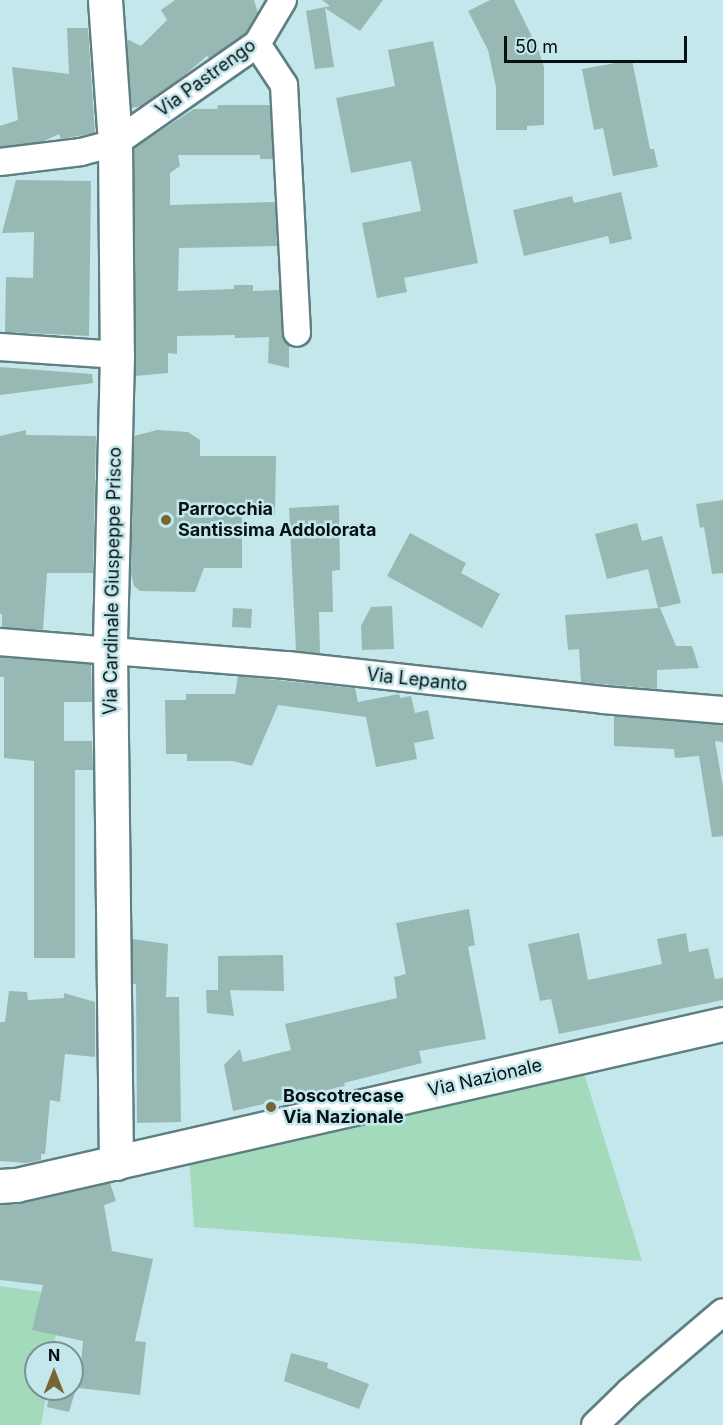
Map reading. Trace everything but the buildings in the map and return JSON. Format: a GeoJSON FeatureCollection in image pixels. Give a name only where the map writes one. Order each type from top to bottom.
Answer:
{"type":"FeatureCollection","features":[{"type":"Feature","properties":{"kind":"street","name":"Via Cardinale Giuspeppe Prisco"},"geometry":{"type":"LineString","coordinates":[[105,0],[114,143],[117,355],[110,651],[116,1162]]}},
{"type":"Feature","properties":{"kind":"street","name":"Via Pastrengo"},"geometry":{"type":"LineString","coordinates":[[0,162],[81,152],[114,143],[256,44],[283,0]]}},
{"type":"Feature","properties":{"kind":"street"},"geometry":{"type":"LineString","coordinates":[[256,44],[284,85],[297,333]]}},
{"type":"Feature","properties":{"kind":"street"},"geometry":{"type":"LineString","coordinates":[[0,347],[117,355]]}},
{"type":"Feature","properties":{"kind":"street","name":"Via Lepanto"},"geometry":{"type":"LineString","coordinates":[[0,642],[287,665],[603,700],[723,710]]}},
{"type":"Feature","properties":{"kind":"street","name":"Via Nazionale"},"geometry":{"type":"LineString","coordinates":[[0,1186],[116,1162],[723,1024]]}},
{"type":"Feature","properties":{"kind":"street"},"geometry":{"type":"LineString","coordinates":[[595,1425],[629,1392],[723,1312]]}},
{"type":"Feature","properties":{"kind":"green space"},"geometry":{"type":"Polygon","coordinates":[[[583,1070],[642,1261],[194,1227],[189,1157],[583,1070]]]}},
{"type":"Feature","properties":{"kind":"green space"},"geometry":{"type":"Polygon","coordinates":[[[0,1286],[62,1295],[55,1341],[24,1341],[24,1401],[45,1401],[41,1425],[0,1425],[0,1286]]]}},
{"type":"Feature","properties":{"kind":"place","name":"Parrocchia Santissima Addolorata"},"geometry":{"type":"Point","coordinates":[166,520]}},
{"type":"Feature","properties":{"kind":"place","name":"Boscotrecase Via Nazionale"},"geometry":{"type":"Point","coordinates":[271,1107]}}]}
